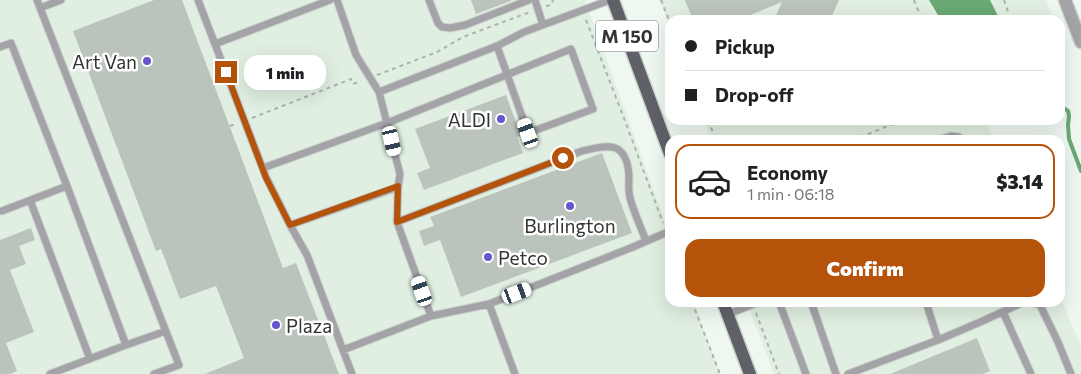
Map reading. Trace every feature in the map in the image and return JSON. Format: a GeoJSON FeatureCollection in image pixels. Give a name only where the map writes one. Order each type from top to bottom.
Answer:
{"type":"FeatureCollection","features":[{"type":"Feature","properties":{"kind":"main road","name":"M 150"},"geometry":{"type":"LineString","coordinates":[[611,0],[665,141]]}},
{"type":"Feature","properties":{"kind":"main road"},"geometry":{"type":"LineString","coordinates":[[726,308],[750,374]]}},
{"type":"Feature","properties":{"kind":"street"},"geometry":{"type":"LineString","coordinates":[[1065,0],[1081,42]]}},
{"type":"Feature","properties":{"kind":"lane"},"geometry":{"type":"LineString","coordinates":[[37,0],[179,365],[154,374]]}},
{"type":"Feature","properties":{"kind":"lane"},"geometry":{"type":"LineString","coordinates":[[40,8],[61,0]]}},
{"type":"Feature","properties":{"kind":"lane"},"geometry":{"type":"LineString","coordinates":[[198,0],[263,168],[290,225],[307,255],[352,374]]}},
{"type":"Feature","properties":{"kind":"lane"},"geometry":{"type":"LineString","coordinates":[[215,44],[330,0]]}},
{"type":"Feature","properties":{"kind":"lane"},"geometry":{"type":"LineString","coordinates":[[337,0],[356,55],[379,92],[400,174],[397,222],[431,316]]}},
{"type":"Feature","properties":{"kind":"lane"},"geometry":{"type":"LineString","coordinates":[[429,0],[438,23],[442,27],[450,28],[465,25],[529,0]]}},
{"type":"Feature","properties":{"kind":"lane"},"geometry":{"type":"LineString","coordinates":[[535,0],[543,24]]}},
{"type":"Feature","properties":{"kind":"lane"},"geometry":{"type":"LineString","coordinates":[[379,92],[497,46],[543,24],[611,0]]}},
{"type":"Feature","properties":{"kind":"lane"},"geometry":{"type":"LineString","coordinates":[[0,47],[11,43],[126,345]]}},
{"type":"Feature","properties":{"kind":"lane"},"geometry":{"type":"LineString","coordinates":[[263,168],[387,123],[507,74],[571,49],[593,109],[528,133],[507,74],[497,46]]}},
{"type":"Feature","properties":{"kind":"lane"},"geometry":{"type":"LineString","coordinates":[[397,222],[582,151],[609,146],[616,147],[622,152],[627,162],[629,196],[646,242]]}},
{"type":"Feature","properties":{"kind":"lane"},"geometry":{"type":"LineString","coordinates":[[1,209],[67,186]]}},
{"type":"Feature","properties":{"kind":"lane"},"geometry":{"type":"LineString","coordinates":[[290,225],[398,186]]}},
{"type":"Feature","properties":{"kind":"lane"},"geometry":{"type":"LineString","coordinates":[[30,200],[90,359]]}},
{"type":"Feature","properties":{"kind":"lane"},"geometry":{"type":"LineString","coordinates":[[343,350],[431,316],[490,304],[665,233]]}},
{"type":"Feature","properties":{"kind":"lane"},"geometry":{"type":"LineString","coordinates":[[490,304],[515,374]]}},
{"type":"Feature","properties":{"kind":"lane"},"geometry":{"type":"LineString","coordinates":[[781,307],[806,374]]}},
{"type":"Feature","properties":{"kind":"lane"},"geometry":{"type":"LineString","coordinates":[[813,307],[836,374]]}},
{"type":"Feature","properties":{"kind":"lane"},"geometry":{"type":"LineString","coordinates":[[928,307],[938,340]]}},
{"type":"Feature","properties":{"kind":"lane"},"geometry":{"type":"LineString","coordinates":[[848,374],[938,340],[1014,307]]}},
{"type":"Feature","properties":{"kind":"lane"},"geometry":{"type":"LineString","coordinates":[[1041,307],[1071,374]]}},
{"type":"Feature","properties":{"kind":"lane"},"geometry":{"type":"LineString","coordinates":[[1003,312],[1030,374]]}},
{"type":"Feature","properties":{"kind":"lane"},"geometry":{"type":"LineString","coordinates":[[50,374],[166,331]]}},
{"type":"Feature","properties":{"kind":"path"},"geometry":{"type":"LineString","coordinates":[[230,126],[351,79],[353,84],[437,52],[463,37],[551,5],[553,0]]}},
{"type":"Feature","properties":{"kind":"path"},"geometry":{"type":"LineString","coordinates":[[661,0],[667,15]]}},
{"type":"Feature","properties":{"kind":"path"},"geometry":{"type":"LineString","coordinates":[[914,0],[920,15]]}},
{"type":"Feature","properties":{"kind":"path"},"geometry":{"type":"LineString","coordinates":[[1004,0],[1009,15]]}},
{"type":"Feature","properties":{"kind":"path"},"geometry":{"type":"LineString","coordinates":[[586,20],[661,220]]}},
{"type":"Feature","properties":{"kind":"path"},"geometry":{"type":"LineString","coordinates":[[866,135],[890,125]]}},
{"type":"Feature","properties":{"kind":"path"},"geometry":{"type":"LineString","coordinates":[[694,307],[720,374]]}},
{"type":"Feature","properties":{"kind":"path"},"geometry":{"type":"LineString","coordinates":[[757,315],[779,374]]}},
{"type":"Feature","properties":{"kind":"shaded area"},"geometry":{"type":"Polygon","coordinates":[[[0,0],[585,0],[665,221],[665,307],[695,307],[720,374],[0,374],[0,0]]]}},
{"type":"Feature","properties":{"kind":"shaded area"},"geometry":{"type":"Polygon","coordinates":[[[660,0],[1046,0],[1052,15],[665,15],[660,0]]]}},
{"type":"Feature","properties":{"kind":"shaded area"},"geometry":{"type":"Polygon","coordinates":[[[929,0],[990,0],[998,15],[938,15],[929,0]]]}},
{"type":"Feature","properties":{"kind":"shaded area"},"geometry":{"type":"Polygon","coordinates":[[[706,125],[988,125],[992,135],[709,135],[706,125]]]}},
{"type":"Feature","properties":{"kind":"shaded area"},"geometry":{"type":"Polygon","coordinates":[[[749,307],[1065,307],[1081,346],[1081,374],[774,374],[749,307]]]}},
{"type":"Feature","properties":{"kind":"building"},"geometry":{"type":"Polygon","coordinates":[[[154,0],[182,0],[283,268],[296,263],[339,374],[205,374],[244,358],[216,286],[180,299],[161,249],[156,251],[73,31],[154,0]]]}},
{"type":"Feature","properties":{"kind":"building"},"geometry":{"type":"Polygon","coordinates":[[[471,0],[511,0],[511,1],[476,14],[471,0]]]}},
{"type":"Feature","properties":{"kind":"building"},"geometry":{"type":"Polygon","coordinates":[[[685,0],[839,0],[832,15],[776,15],[782,2],[750,15],[691,15],[685,0]]]}},
{"type":"Feature","properties":{"kind":"building"},"geometry":{"type":"Polygon","coordinates":[[[506,95],[521,136],[517,137],[523,153],[424,190],[417,173],[430,168],[415,129],[506,95]]]}},
{"type":"Feature","properties":{"kind":"building"},"geometry":{"type":"Polygon","coordinates":[[[602,153],[632,233],[461,297],[440,240],[424,246],[419,231],[434,226],[430,217],[602,153]]]}},
{"type":"Feature","properties":{"kind":"building"},"geometry":{"type":"Polygon","coordinates":[[[31,228],[35,240],[19,246],[26,264],[10,270],[34,332],[6,343],[17,371],[10,374],[0,374],[0,240],[31,228]]]}},
{"type":"Feature","properties":{"kind":"building"},"geometry":{"type":"Polygon","coordinates":[[[977,338],[990,371],[983,374],[890,374],[977,338]]]}},
{"type":"Feature","properties":{"kind":"waterway"},"geometry":{"type":"LineString","coordinates":[[1065,109],[1068,111],[1069,116],[1069,139],[1081,171]]}},
{"type":"Feature","properties":{"kind":"place","name":"Art Van"},"geometry":{"type":"Point","coordinates":[147,61]}},
{"type":"Feature","properties":{"kind":"place","name":"ALDI"},"geometry":{"type":"Point","coordinates":[501,119]}},
{"type":"Feature","properties":{"kind":"place","name":"Burlington"},"geometry":{"type":"Point","coordinates":[570,206]}},
{"type":"Feature","properties":{"kind":"place","name":"Petco"},"geometry":{"type":"Point","coordinates":[488,257]}},
{"type":"Feature","properties":{"kind":"place","name":"Plaza"},"geometry":{"type":"Point","coordinates":[276,325]}},
{"type":"Feature","properties":{"kind":"route"},"geometry":{"type":"LineString","coordinates":[[226,72],[266,178],[290,225],[398,186],[397,222],[563,158]]}}]}
